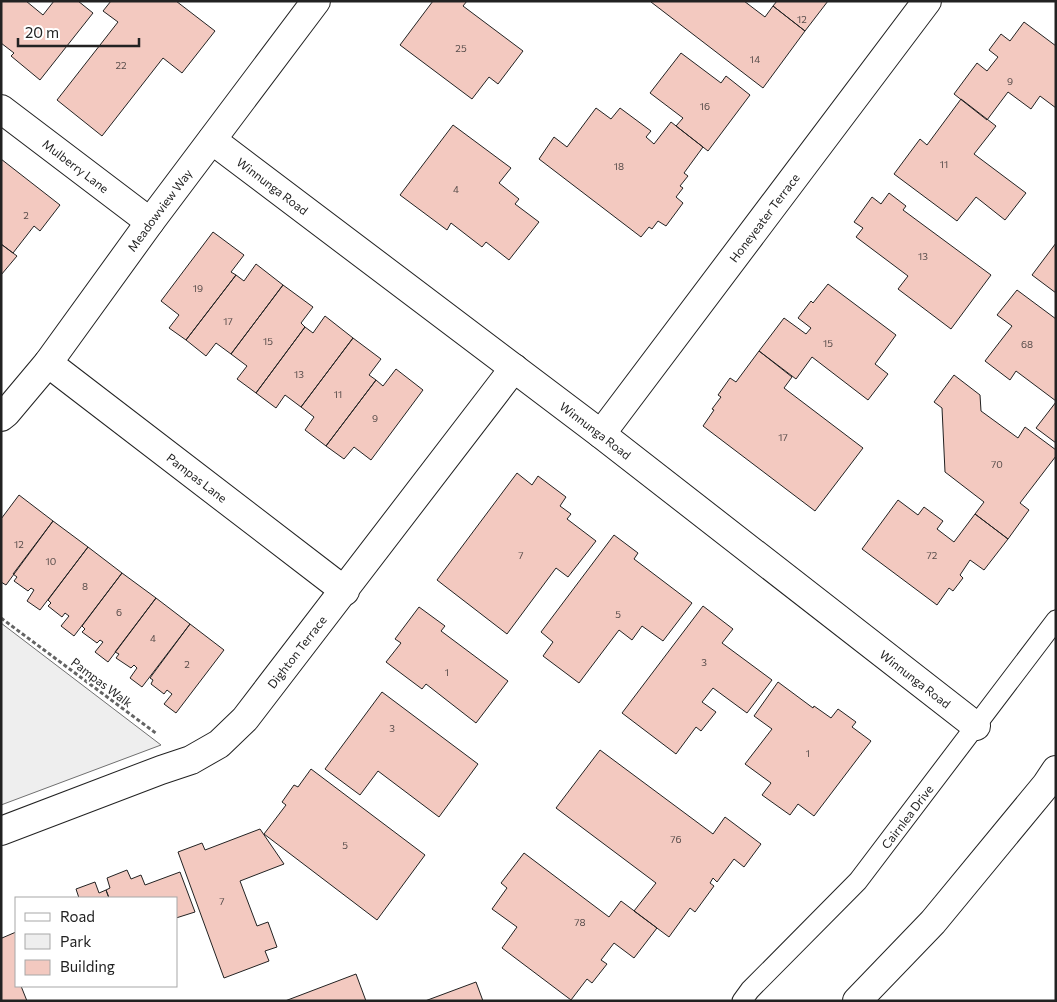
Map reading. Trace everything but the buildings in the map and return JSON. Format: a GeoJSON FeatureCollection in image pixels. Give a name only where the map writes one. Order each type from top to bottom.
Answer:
{"type":"FeatureCollection","features":[{"type":"Feature","properties":{"kind":"street","name":"Honeyeater Terrace"},"geometry":{"type":"LineString","coordinates":[[601,434],[927,1]]}},
{"type":"Feature","properties":{"kind":"street","name":"Meadowview Way"},"geometry":{"type":"LineString","coordinates":[[1,417],[48,363],[150,222],[314,2]]}},
{"type":"Feature","properties":{"kind":"street","name":"Mulberry Lane"},"geometry":{"type":"LineString","coordinates":[[1,109],[150,222]]}},
{"type":"Feature","properties":{"kind":"street","name":"Winnunga Road"},"geometry":{"type":"LineString","coordinates":[[212,140],[601,434],[976,726]]}},
{"type":"Feature","properties":{"kind":"street","name":"Pampas Lane"},"geometry":{"type":"LineString","coordinates":[[48,363],[345,591]]}},
{"type":"Feature","properties":{"kind":"street","name":"Dighton Terrace"},"geometry":{"type":"LineString","coordinates":[[1,831],[191,760],[219,744],[245,719],[345,591],[514,368]]}},
{"type":"Feature","properties":{"kind":"street"},"geometry":{"type":"LineString","coordinates":[[857,1001],[933,922],[1056,770]]}},
{"type":"Feature","properties":{"kind":"lane","name":"Cairnlea Drive"},"geometry":{"type":"LineString","coordinates":[[742,1001],[750,990],[858,881],[1056,620]]}},
{"type":"Feature","properties":{"kind":"path","name":"Pampas Walk"},"geometry":{"type":"LineString","coordinates":[[1,618],[191,760]]}},
{"type":"Feature","properties":{"kind":"green space"},"geometry":{"type":"Polygon","coordinates":[[[1,623],[161,745],[1,805],[1,623]]]}}]}
